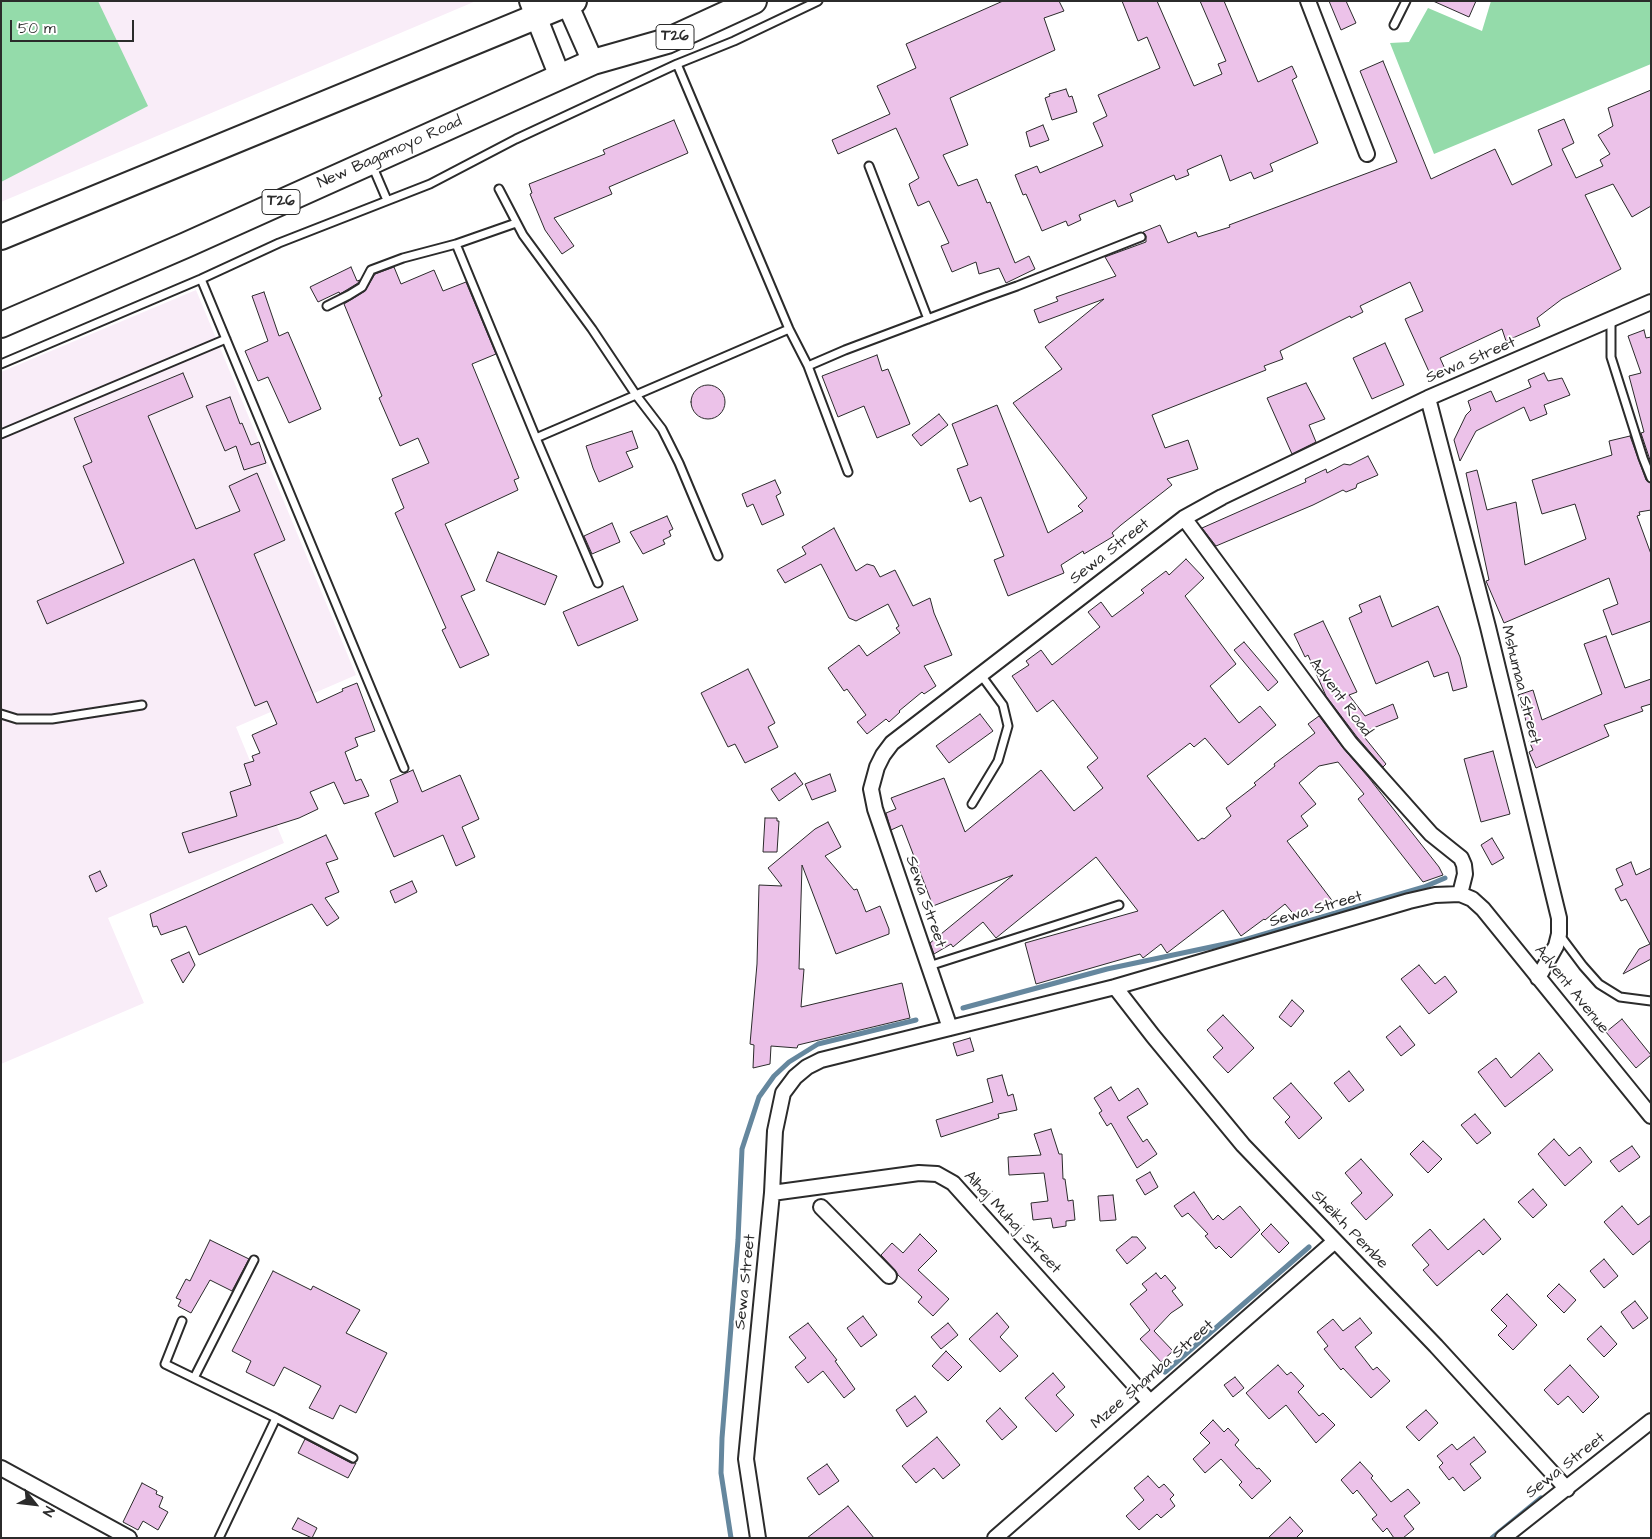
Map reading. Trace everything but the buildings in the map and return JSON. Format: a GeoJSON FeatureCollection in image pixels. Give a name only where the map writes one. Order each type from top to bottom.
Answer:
{"type":"FeatureCollection","features":[{"type":"Feature","properties":{"kind":"highway","name":"New Bagamoyo Road"},"geometry":{"type":"LineString","coordinates":[[1,325],[186,245],[593,62],[667,41],[754,1]]}},
{"type":"Feature","properties":{"kind":"highway"},"geometry":{"type":"LineString","coordinates":[[1,237],[533,9],[569,2]]}},
{"type":"Feature","properties":{"kind":"main road"},"geometry":{"type":"LineString","coordinates":[[569,2],[593,62]]}},
{"type":"Feature","properties":{"kind":"main road"},"geometry":{"type":"LineString","coordinates":[[533,9],[560,77]]}},
{"type":"Feature","properties":{"kind":"street"},"geometry":{"type":"LineString","coordinates":[[1308,1],[1368,154]]}},
{"type":"Feature","properties":{"kind":"street","name":"Sewa Street"},"geometry":{"type":"LineString","coordinates":[[950,1028],[876,809],[871,789],[877,767],[892,743],[1184,518],[1222,497],[1428,398],[1651,302]]}},
{"type":"Feature","properties":{"kind":"street","name":"Mshumaa Street"},"geometry":{"type":"LineString","coordinates":[[1428,398],[1488,627],[1558,918],[1559,934],[1556,946],[1538,978]]}},
{"type":"Feature","properties":{"kind":"street","name":"Advent Road"},"geometry":{"type":"LineString","coordinates":[[1184,518],[1350,743],[1431,834],[1460,858],[1464,865],[1465,874],[1460,894]]}},
{"type":"Feature","properties":{"kind":"street","name":"Sewa Street"},"geometry":{"type":"LineString","coordinates":[[758,1538],[746,1459],[772,1193],[775,1131],[783,1093],[795,1077],[807,1067],[821,1060],[1115,987],[1410,901],[1435,895],[1460,894]]}},
{"type":"Feature","properties":{"kind":"street","name":"Advent Avenue"},"geometry":{"type":"LineString","coordinates":[[1460,894],[1472,899],[1483,908],[1651,1116]]}},
{"type":"Feature","properties":{"kind":"street","name":"Sheikh Pembe"},"geometry":{"type":"LineString","coordinates":[[1115,987],[1152,1036],[1243,1145],[1442,1353],[1567,1488]]}},
{"type":"Feature","properties":{"kind":"street","name":"Alhaj Muhaj Street"},"geometry":{"type":"LineString","coordinates":[[772,1193],[919,1173],[937,1174],[953,1183],[1149,1401]]}},
{"type":"Feature","properties":{"kind":"street"},"geometry":{"type":"LineString","coordinates":[[821,1207],[889,1276]]}},
{"type":"Feature","properties":{"kind":"street","name":"Mzee Shamba Street"},"geometry":{"type":"LineString","coordinates":[[995,1538],[1149,1401],[1335,1241]]}},
{"type":"Feature","properties":{"kind":"street","name":"Sewa Street"},"geometry":{"type":"LineString","coordinates":[[1503,1538],[1651,1421]]}},
{"type":"Feature","properties":{"kind":"street"},"geometry":{"type":"LineString","coordinates":[[1,1468],[129,1538]]}},
{"type":"Feature","properties":{"kind":"lane"},"geometry":{"type":"LineString","coordinates":[[1,364],[201,279],[279,243],[430,184],[516,139],[818,1]]}},
{"type":"Feature","properties":{"kind":"lane"},"geometry":{"type":"LineString","coordinates":[[1394,25],[1406,1]]}},
{"type":"Feature","properties":{"kind":"lane"},"geometry":{"type":"LineString","coordinates":[[677,64],[789,329],[808,366],[848,472]]}},
{"type":"Feature","properties":{"kind":"lane"},"geometry":{"type":"LineString","coordinates":[[371,162],[387,200]]}},
{"type":"Feature","properties":{"kind":"lane"},"geometry":{"type":"LineString","coordinates":[[869,166],[928,319]]}},
{"type":"Feature","properties":{"kind":"lane"},"geometry":{"type":"LineString","coordinates":[[499,189],[523,235],[662,429],[679,463],[718,556]]}},
{"type":"Feature","properties":{"kind":"lane"},"geometry":{"type":"LineString","coordinates":[[327,306],[362,286],[372,270],[403,258],[456,244],[516,223]]}},
{"type":"Feature","properties":{"kind":"lane"},"geometry":{"type":"LineString","coordinates":[[808,366],[845,350],[1018,286],[1141,237]]}},
{"type":"Feature","properties":{"kind":"lane"},"geometry":{"type":"LineString","coordinates":[[456,244],[598,583]]}},
{"type":"Feature","properties":{"kind":"lane"},"geometry":{"type":"LineString","coordinates":[[201,279],[404,768]]}},
{"type":"Feature","properties":{"kind":"lane"},"geometry":{"type":"LineString","coordinates":[[1611,320],[1611,356],[1651,478]]}},
{"type":"Feature","properties":{"kind":"lane"},"geometry":{"type":"LineString","coordinates":[[536,438],[789,329]]}},
{"type":"Feature","properties":{"kind":"lane"},"geometry":{"type":"LineString","coordinates":[[1,434],[226,339]]}},
{"type":"Feature","properties":{"kind":"lane"},"geometry":{"type":"LineString","coordinates":[[972,804],[998,761],[1008,726],[1003,705],[981,674]]}},
{"type":"Feature","properties":{"kind":"lane"},"geometry":{"type":"LineString","coordinates":[[1,714],[16,719],[52,719],[142,705]]}},
{"type":"Feature","properties":{"kind":"lane"},"geometry":{"type":"LineString","coordinates":[[929,966],[1119,905]]}},
{"type":"Feature","properties":{"kind":"lane"},"geometry":{"type":"LineString","coordinates":[[1559,934],[1599,984],[1620,997],[1651,1001]]}},
{"type":"Feature","properties":{"kind":"lane"},"geometry":{"type":"LineString","coordinates":[[194,1378],[254,1260]]}},
{"type":"Feature","properties":{"kind":"lane"},"geometry":{"type":"LineString","coordinates":[[182,1321],[165,1364],[353,1458]]}},
{"type":"Feature","properties":{"kind":"lane"},"geometry":{"type":"LineString","coordinates":[[218,1538],[276,1418]]}},
{"type":"Feature","properties":{"kind":"shaded area"},"geometry":{"type":"Polygon","coordinates":[[[1,1],[476,1],[1,202],[1,1]]]}},
{"type":"Feature","properties":{"kind":"shaded area"},"geometry":{"type":"Polygon","coordinates":[[[196,290],[356,675],[236,727],[284,843],[108,918],[144,1003],[1,1064],[1,372],[196,290]]]}},
{"type":"Feature","properties":{"kind":"green space"},"geometry":{"type":"Polygon","coordinates":[[[1,1],[98,1],[148,106],[1,182],[1,1]]]}},
{"type":"Feature","properties":{"kind":"green space"},"geometry":{"type":"Polygon","coordinates":[[[1491,1],[1651,1],[1651,64],[1434,154],[1390,43],[1409,42],[1428,8],[1482,31],[1491,1]]]}},
{"type":"Feature","properties":{"kind":"waterway"},"geometry":{"type":"LineString","coordinates":[[963,1008],[1107,969],[1244,940],[1424,887],[1445,878]]}},
{"type":"Feature","properties":{"kind":"waterway"},"geometry":{"type":"LineString","coordinates":[[731,1538],[721,1473],[722,1438],[738,1240],[742,1149],[759,1097],[774,1076],[789,1062],[818,1044],[916,1020]]}},
{"type":"Feature","properties":{"kind":"waterway"},"geometry":{"type":"LineString","coordinates":[[1165,1372],[1309,1247]]}},
{"type":"Feature","properties":{"kind":"waterway"},"geometry":{"type":"LineString","coordinates":[[1492,1538],[1541,1498]]}}]}
